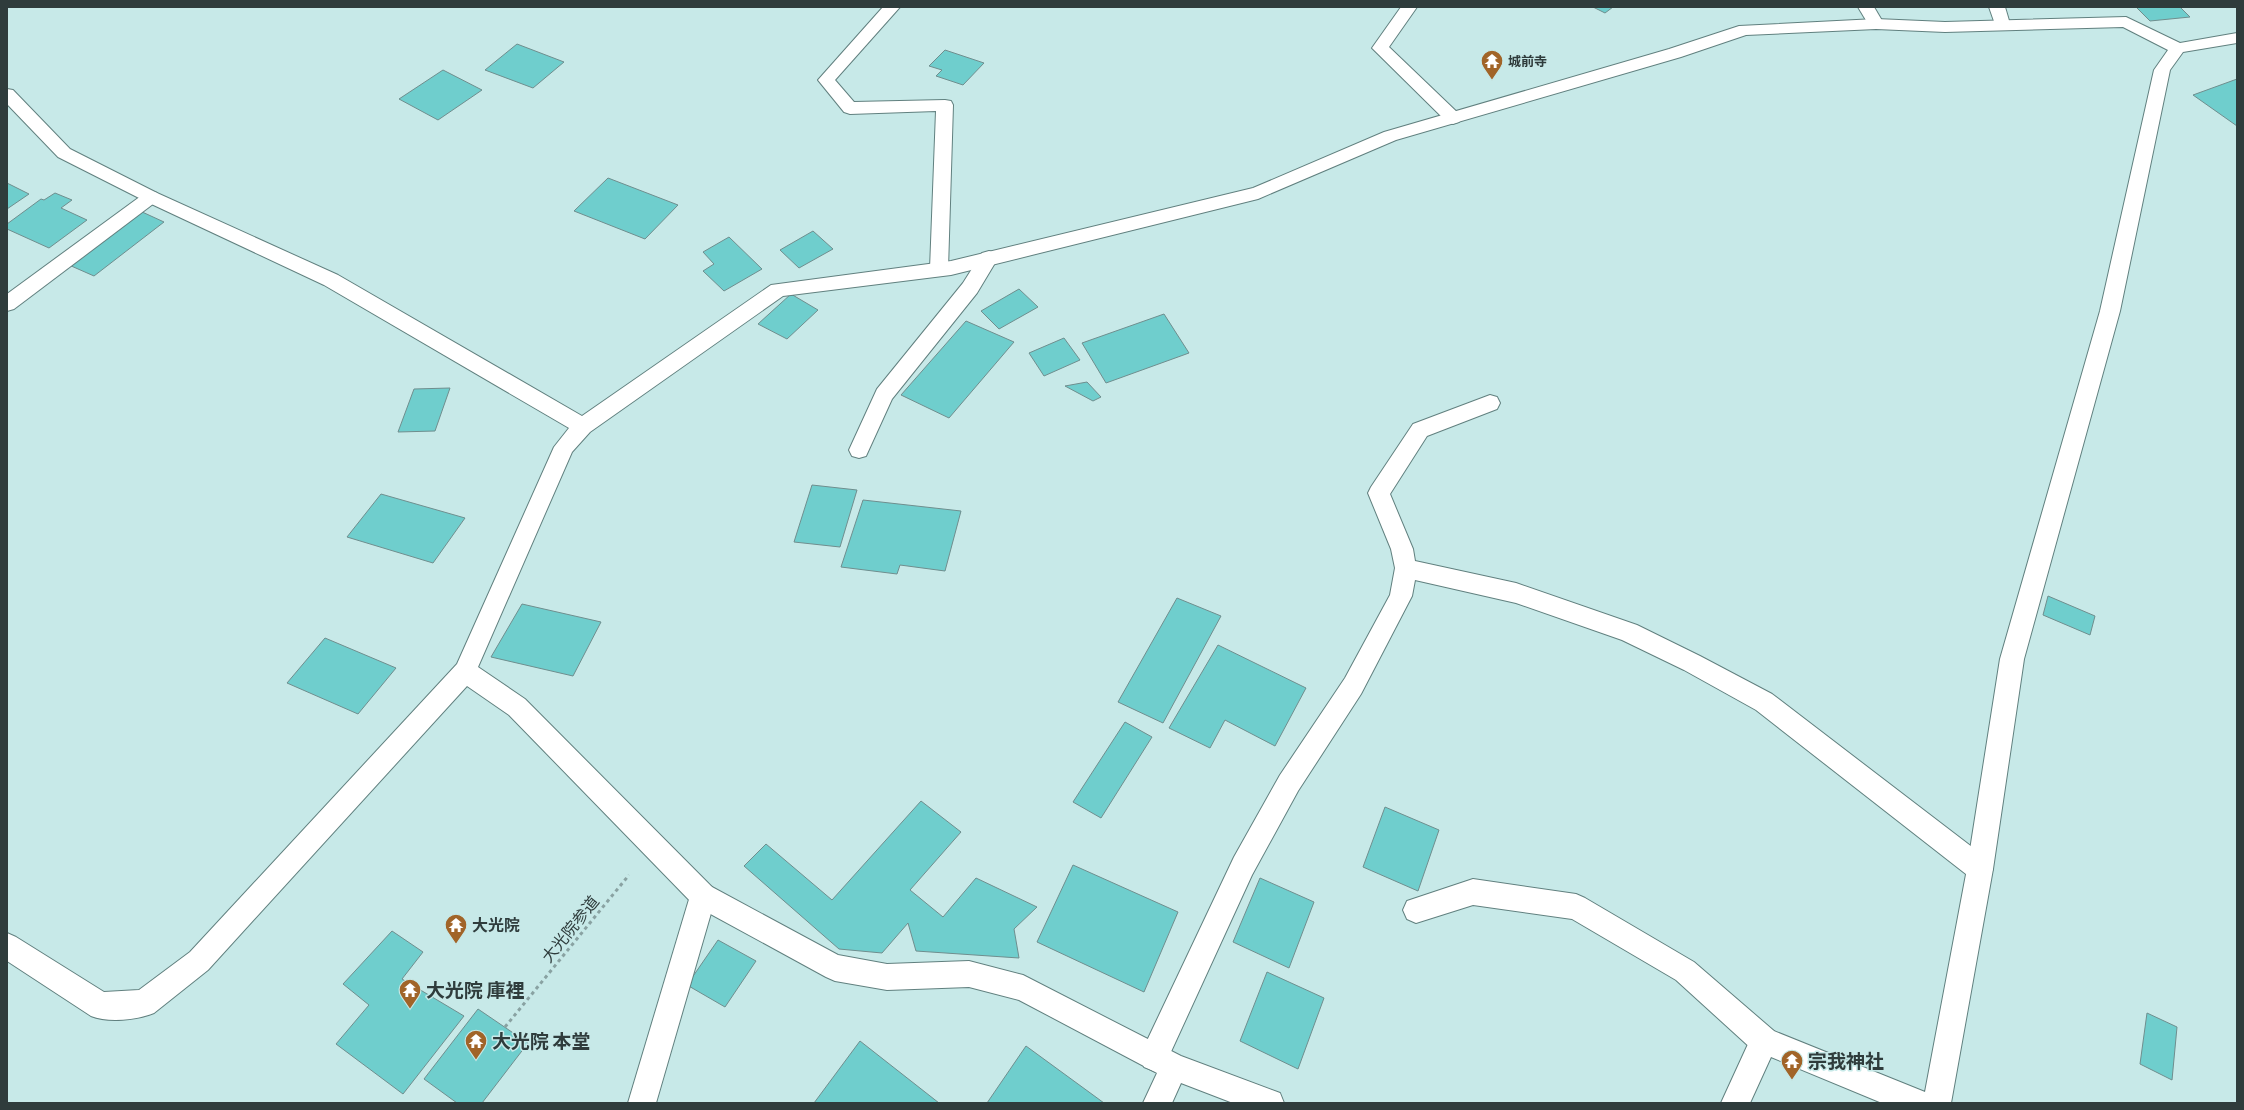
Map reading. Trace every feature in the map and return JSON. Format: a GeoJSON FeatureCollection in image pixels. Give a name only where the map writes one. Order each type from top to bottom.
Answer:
{"type":"FeatureCollection","features":[{"type":"Feature","properties":{"kind":"street"},"geometry":{"type":"LineString","coordinates":[[892,7],[826,80],[850,108],[945,105],[939,270]]}},
{"type":"Feature","properties":{"kind":"street"},"geometry":{"type":"LineString","coordinates":[[1410,7],[1380,48],[1453,118]]}},
{"type":"Feature","properties":{"kind":"street"},"geometry":{"type":"LineString","coordinates":[[1866,7],[1876,24]]}},
{"type":"Feature","properties":{"kind":"street"},"geometry":{"type":"LineString","coordinates":[[1997,7],[2002,24]]}},
{"type":"Feature","properties":{"kind":"street"},"geometry":{"type":"LineString","coordinates":[[7,946],[101,1006],[144,1003],[199,961],[419,724],[465,671],[564,447],[583,426],[778,290],[939,270],[1258,193],[1390,136],[1675,53],[1745,30],[1876,24],[1945,27],[2002,24],[2126,22],[2178,48],[2237,38]]}},
{"type":"Feature","properties":{"kind":"street"},"geometry":{"type":"LineString","coordinates":[[1937,1103],[1980,869],[2012,659],[2110,311],[2162,70],[2178,48]]}},
{"type":"Feature","properties":{"kind":"street"},"geometry":{"type":"LineString","coordinates":[[7,94],[64,153],[151,197],[331,280],[583,426]]}},
{"type":"Feature","properties":{"kind":"street"},"geometry":{"type":"LineString","coordinates":[[7,304],[151,197]]}},
{"type":"Feature","properties":{"kind":"street"},"geometry":{"type":"LineString","coordinates":[[859,450],[884,395],[970,288],[989,258]]}},
{"type":"Feature","properties":{"kind":"street"},"geometry":{"type":"LineString","coordinates":[[1157,1103],[1164,1062],[1247,859],[1289,783],[1353,686],[1401,596],[1406,568],[1402,549],[1379,493],[1420,430],[1490,403]]}},
{"type":"Feature","properties":{"kind":"street"},"geometry":{"type":"LineString","coordinates":[[1406,568],[1516,593],[1629,632],[1692,663],[1764,702],[1980,869]]}},
{"type":"Feature","properties":{"kind":"street"},"geometry":{"type":"LineString","coordinates":[[465,671],[518,707],[703,896],[835,968],[887,977],[969,974],[1023,988],[1164,1062],[1270,1103]]}},
{"type":"Feature","properties":{"kind":"street"},"geometry":{"type":"LineString","coordinates":[[1416,910],[1473,892],[1576,907],[1685,971],[1764,1041],[1917,1103]]}},
{"type":"Feature","properties":{"kind":"street"},"geometry":{"type":"LineString","coordinates":[[642,1103],[703,896]]}},
{"type":"Feature","properties":{"kind":"street"},"geometry":{"type":"LineString","coordinates":[[1735,1103],[1764,1041]]}},
{"type":"Feature","properties":{"kind":"path","name":"大光院参道"},"geometry":{"type":"LineString","coordinates":[[505,1027],[653,845]]}},
{"type":"Feature","properties":{"kind":"building"},"geometry":{"type":"Polygon","coordinates":[[[1593,7],[1613,7],[1605,13],[1593,7]]]}},
{"type":"Feature","properties":{"kind":"building"},"geometry":{"type":"Polygon","coordinates":[[[2136,7],[2180,7],[2190,17],[2150,21],[2136,7]]]}},
{"type":"Feature","properties":{"kind":"building"},"geometry":{"type":"Polygon","coordinates":[[[517,44],[564,62],[533,88],[485,70],[517,44]]]}},
{"type":"Feature","properties":{"kind":"building"},"geometry":{"type":"Polygon","coordinates":[[[945,50],[984,63],[963,85],[936,76],[942,70],[929,66],[945,50]]]}},
{"type":"Feature","properties":{"kind":"building"},"geometry":{"type":"Polygon","coordinates":[[[443,70],[482,90],[438,120],[399,99],[443,70]]]}},
{"type":"Feature","properties":{"kind":"building"},"geometry":{"type":"Polygon","coordinates":[[[2237,79],[2237,126],[2193,95],[2237,79]]]}},
{"type":"Feature","properties":{"kind":"building"},"geometry":{"type":"Polygon","coordinates":[[[608,178],[678,205],[645,239],[574,211],[608,178]]]}},
{"type":"Feature","properties":{"kind":"building"},"geometry":{"type":"Polygon","coordinates":[[[7,183],[29,194],[7,209],[7,183]]]}},
{"type":"Feature","properties":{"kind":"building"},"geometry":{"type":"Polygon","coordinates":[[[55,193],[72,200],[61,208],[87,220],[49,248],[7,229],[7,224],[41,199],[44,200],[55,193]]]}},
{"type":"Feature","properties":{"kind":"building"},"geometry":{"type":"Polygon","coordinates":[[[140,211],[164,222],[94,276],[69,265],[140,211]]]}},
{"type":"Feature","properties":{"kind":"building"},"geometry":{"type":"Polygon","coordinates":[[[813,231],[833,249],[799,268],[780,250],[813,231]]]}},
{"type":"Feature","properties":{"kind":"building"},"geometry":{"type":"Polygon","coordinates":[[[729,237],[762,269],[724,291],[703,271],[714,264],[703,252],[729,237]]]}},
{"type":"Feature","properties":{"kind":"building"},"geometry":{"type":"Polygon","coordinates":[[[1019,289],[1038,307],[999,329],[981,311],[1019,289]]]}},
{"type":"Feature","properties":{"kind":"building"},"geometry":{"type":"Polygon","coordinates":[[[791,294],[818,310],[787,339],[758,324],[791,294]]]}},
{"type":"Feature","properties":{"kind":"building"},"geometry":{"type":"Polygon","coordinates":[[[1164,314],[1189,353],[1106,383],[1082,343],[1164,314]]]}},
{"type":"Feature","properties":{"kind":"building"},"geometry":{"type":"Polygon","coordinates":[[[966,321],[1014,342],[949,418],[901,395],[966,321]]]}},
{"type":"Feature","properties":{"kind":"building"},"geometry":{"type":"Polygon","coordinates":[[[1064,338],[1080,360],[1044,376],[1029,353],[1064,338]]]}},
{"type":"Feature","properties":{"kind":"building"},"geometry":{"type":"Polygon","coordinates":[[[1087,382],[1101,397],[1093,401],[1065,386],[1087,382]]]}},
{"type":"Feature","properties":{"kind":"building"},"geometry":{"type":"Polygon","coordinates":[[[450,388],[435,431],[398,432],[414,389],[450,388]]]}},
{"type":"Feature","properties":{"kind":"building"},"geometry":{"type":"Polygon","coordinates":[[[812,485],[857,490],[840,547],[794,542],[812,485]]]}},
{"type":"Feature","properties":{"kind":"building"},"geometry":{"type":"Polygon","coordinates":[[[381,494],[465,518],[433,563],[347,537],[381,494]]]}},
{"type":"Feature","properties":{"kind":"building"},"geometry":{"type":"Polygon","coordinates":[[[863,500],[961,511],[945,571],[900,565],[897,574],[841,567],[863,500]]]}},
{"type":"Feature","properties":{"kind":"building"},"geometry":{"type":"Polygon","coordinates":[[[2048,596],[2095,616],[2090,635],[2043,615],[2048,596]]]}},
{"type":"Feature","properties":{"kind":"building"},"geometry":{"type":"Polygon","coordinates":[[[1177,598],[1221,616],[1163,723],[1118,702],[1177,598]]]}},
{"type":"Feature","properties":{"kind":"building"},"geometry":{"type":"Polygon","coordinates":[[[522,604],[601,622],[573,676],[491,657],[522,604]]]}},
{"type":"Feature","properties":{"kind":"building"},"geometry":{"type":"Polygon","coordinates":[[[325,638],[396,668],[358,714],[287,683],[325,638]]]}},
{"type":"Feature","properties":{"kind":"building"},"geometry":{"type":"Polygon","coordinates":[[[1218,645],[1306,688],[1275,746],[1225,720],[1210,748],[1169,728],[1218,645]]]}},
{"type":"Feature","properties":{"kind":"building"},"geometry":{"type":"Polygon","coordinates":[[[1125,722],[1152,737],[1101,818],[1073,802],[1125,722]]]}},
{"type":"Feature","properties":{"kind":"building"},"geometry":{"type":"Polygon","coordinates":[[[921,801],[961,832],[910,890],[943,917],[976,878],[1037,907],[1014,929],[1019,958],[916,951],[908,923],[882,953],[839,949],[744,866],[766,844],[832,900],[921,801]]]}},
{"type":"Feature","properties":{"kind":"building"},"geometry":{"type":"Polygon","coordinates":[[[1385,807],[1439,830],[1418,891],[1363,867],[1385,807]]]}},
{"type":"Feature","properties":{"kind":"building"},"geometry":{"type":"Polygon","coordinates":[[[1073,865],[1178,912],[1144,992],[1037,942],[1073,865]]]}},
{"type":"Feature","properties":{"kind":"building"},"geometry":{"type":"Polygon","coordinates":[[[1260,878],[1314,902],[1289,968],[1233,942],[1260,878]]]}},
{"type":"Feature","properties":{"kind":"building","name":"大光院 庫裡"},"geometry":{"type":"Polygon","coordinates":[[[392,931],[423,952],[402,979],[464,1016],[403,1094],[336,1044],[369,1005],[343,984],[392,931]]]}},
{"type":"Feature","properties":{"kind":"building"},"geometry":{"type":"Polygon","coordinates":[[[718,940],[756,961],[725,1007],[687,985],[718,940]]]}},
{"type":"Feature","properties":{"kind":"building"},"geometry":{"type":"Polygon","coordinates":[[[1267,972],[1324,998],[1298,1069],[1240,1041],[1267,972]]]}},
{"type":"Feature","properties":{"kind":"building","name":"大光院 本堂"},"geometry":{"type":"Polygon","coordinates":[[[478,1009],[528,1043],[482,1103],[457,1103],[424,1079],[478,1009]]]}},
{"type":"Feature","properties":{"kind":"building"},"geometry":{"type":"Polygon","coordinates":[[[2147,1013],[2177,1027],[2172,1080],[2140,1064],[2147,1013]]]}},
{"type":"Feature","properties":{"kind":"building"},"geometry":{"type":"Polygon","coordinates":[[[860,1041],[939,1103],[814,1103],[860,1041]]]}},
{"type":"Feature","properties":{"kind":"building"},"geometry":{"type":"Polygon","coordinates":[[[1026,1046],[1104,1103],[987,1103],[1026,1046]]]}},
{"type":"Feature","properties":{"kind":"place","name":"城前寺"},"geometry":{"type":"Point","coordinates":[1492,80]}},
{"type":"Feature","properties":{"kind":"place","name":"大光院"},"geometry":{"type":"Point","coordinates":[456,944]}},
{"type":"Feature","properties":{"kind":"place","name":"大光院 庫裡"},"geometry":{"type":"Point","coordinates":[410,1010]}},
{"type":"Feature","properties":{"kind":"place","name":"大光院 本堂"},"geometry":{"type":"Point","coordinates":[476,1060]}},
{"type":"Feature","properties":{"kind":"place","name":"宗我神社"},"geometry":{"type":"Point","coordinates":[1792,1080]}}]}
